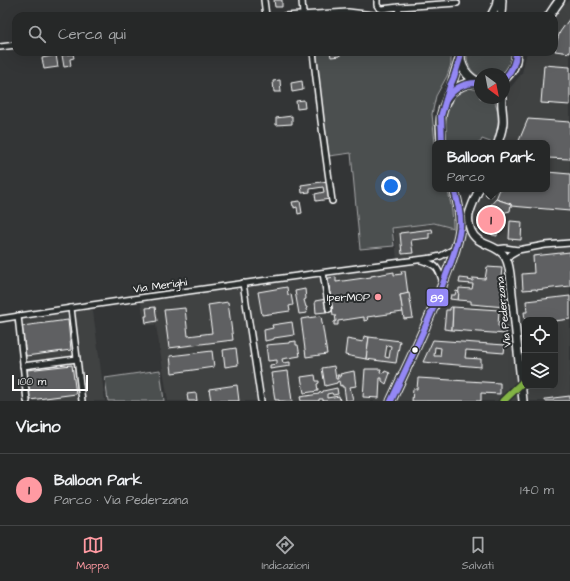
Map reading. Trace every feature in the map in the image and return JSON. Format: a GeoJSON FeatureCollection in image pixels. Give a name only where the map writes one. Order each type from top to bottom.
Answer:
{"type":"FeatureCollection","features":[{"type":"Feature","properties":{"kind":"main road"},"geometry":{"type":"LineString","coordinates":[[493,12],[497,0]]}},
{"type":"Feature","properties":{"kind":"main road"},"geometry":{"type":"LineString","coordinates":[[501,12],[502,0]]}},
{"type":"Feature","properties":{"kind":"main road"},"geometry":{"type":"LineString","coordinates":[[551,12],[560,0]]}},
{"type":"Feature","properties":{"kind":"main road"},"geometry":{"type":"LineString","coordinates":[[460,56],[461,63],[466,73],[469,77],[474,80]]}},
{"type":"Feature","properties":{"kind":"main road"},"geometry":{"type":"LineString","coordinates":[[442,140],[440,129],[441,116],[460,56]]}},
{"type":"Feature","properties":{"kind":"main road"},"geometry":{"type":"LineString","coordinates":[[510,75],[515,64],[516,56]]}},
{"type":"Feature","properties":{"kind":"main road"},"geometry":{"type":"LineString","coordinates":[[448,95],[461,86],[474,82]]}},
{"type":"Feature","properties":{"kind":"main road"},"geometry":{"type":"LineString","coordinates":[[499,140],[503,126],[503,113],[501,104]]}},
{"type":"Feature","properties":{"kind":"main road"},"geometry":{"type":"LineString","coordinates":[[391,401],[425,327],[456,248],[460,220],[455,192]]}},
{"type":"Feature","properties":{"kind":"main road","name":"Via Pederzana"},"geometry":{"type":"LineString","coordinates":[[478,192],[469,216],[470,226],[472,234],[475,237],[481,242],[503,253],[506,259],[510,274],[523,401]]}},
{"type":"Feature","properties":{"kind":"street"},"geometry":{"type":"LineString","coordinates":[[264,0],[266,12]]}},
{"type":"Feature","properties":{"kind":"street"},"geometry":{"type":"LineString","coordinates":[[302,0],[306,12]]}},
{"type":"Feature","properties":{"kind":"street"},"geometry":{"type":"LineString","coordinates":[[377,0],[377,5],[382,9],[457,2]]}},
{"type":"Feature","properties":{"kind":"street"},"geometry":{"type":"LineString","coordinates":[[398,12],[399,7]]}},
{"type":"Feature","properties":{"kind":"street"},"geometry":{"type":"LineString","coordinates":[[0,47],[12,46]]}},
{"type":"Feature","properties":{"kind":"street"},"geometry":{"type":"LineString","coordinates":[[313,56],[332,201]]}},
{"type":"Feature","properties":{"kind":"street"},"geometry":{"type":"LineString","coordinates":[[497,249],[505,248],[518,250],[545,245],[570,243]]}},
{"type":"Feature","properties":{"kind":"street","name":"Via Merighi"},"geometry":{"type":"LineString","coordinates":[[0,319],[243,283],[420,260],[441,256],[456,248]]}},
{"type":"Feature","properties":{"kind":"street"},"geometry":{"type":"LineString","coordinates":[[506,259],[518,250]]}},
{"type":"Feature","properties":{"kind":"street"},"geometry":{"type":"LineString","coordinates":[[420,260],[436,266],[443,283]]}},
{"type":"Feature","properties":{"kind":"street"},"geometry":{"type":"LineString","coordinates":[[323,272],[329,309]]}},
{"type":"Feature","properties":{"kind":"street"},"geometry":{"type":"LineString","coordinates":[[243,283],[261,401]]}},
{"type":"Feature","properties":{"kind":"street"},"geometry":{"type":"LineString","coordinates":[[71,308],[82,401]]}},
{"type":"Feature","properties":{"kind":"street"},"geometry":{"type":"LineString","coordinates":[[18,316],[27,401]]}},
{"type":"Feature","properties":{"kind":"street"},"geometry":{"type":"LineString","coordinates":[[23,366],[77,359]]}},
{"type":"Feature","properties":{"kind":"shaded area"},"geometry":{"type":"Polygon","coordinates":[[[570,0],[570,401],[168,401],[156,325],[145,325],[140,298],[397,260],[394,228],[439,224],[474,215],[483,192],[550,192],[550,140],[504,140],[503,137],[506,112],[508,104],[510,104],[510,88],[522,73],[526,56],[558,56],[558,12],[570,0]]]}},
{"type":"Feature","properties":{"kind":"shaded area"},"geometry":{"type":"Polygon","coordinates":[[[317,56],[451,56],[451,64],[447,76],[436,96],[432,114],[435,140],[432,140],[432,192],[448,192],[452,208],[453,228],[434,223],[392,228],[394,246],[360,249],[351,153],[329,156],[320,92],[317,56]]]}},
{"type":"Feature","properties":{"kind":"shaded area"},"geometry":{"type":"Polygon","coordinates":[[[467,56],[512,56],[508,68],[474,68],[474,73],[469,67],[467,56]]]}},
{"type":"Feature","properties":{"kind":"shaded area"},"geometry":{"type":"Polygon","coordinates":[[[470,88],[474,89],[474,104],[496,104],[498,120],[497,132],[494,140],[447,140],[447,109],[455,96],[461,91],[470,88]]]}},
{"type":"Feature","properties":{"kind":"shaded area"},"geometry":{"type":"Polygon","coordinates":[[[92,304],[105,401],[23,401],[16,318],[92,304]]]}},
{"type":"Feature","properties":{"kind":"shaded area"},"geometry":{"type":"Polygon","coordinates":[[[160,370],[164,401],[108,401],[105,378],[160,370]]]}},
{"type":"Feature","properties":{"kind":"building"},"geometry":{"type":"Polygon","coordinates":[[[274,0],[282,0],[282,7],[275,7],[274,0]]]}},
{"type":"Feature","properties":{"kind":"building"},"geometry":{"type":"Polygon","coordinates":[[[570,18],[570,53],[558,51],[558,38],[570,18]]]}},
{"type":"Feature","properties":{"kind":"building"},"geometry":{"type":"Polygon","coordinates":[[[56,56],[58,67],[44,69],[42,58],[56,56]]]}},
{"type":"Feature","properties":{"kind":"building"},"geometry":{"type":"Polygon","coordinates":[[[62,56],[74,56],[74,58],[70,59],[71,66],[64,67],[62,56]]]}},
{"type":"Feature","properties":{"kind":"building"},"geometry":{"type":"Polygon","coordinates":[[[544,65],[570,67],[570,105],[541,103],[544,65]]]}},
{"type":"Feature","properties":{"kind":"building"},"geometry":{"type":"Polygon","coordinates":[[[280,80],[281,92],[274,92],[273,81],[280,80]]]}},
{"type":"Feature","properties":{"kind":"building"},"geometry":{"type":"Polygon","coordinates":[[[302,81],[303,90],[292,92],[291,83],[302,81]]]}},
{"type":"Feature","properties":{"kind":"building"},"geometry":{"type":"Polygon","coordinates":[[[304,100],[305,108],[297,109],[296,101],[304,100]]]}},
{"type":"Feature","properties":{"kind":"building"},"geometry":{"type":"Polygon","coordinates":[[[292,116],[292,124],[276,125],[276,118],[292,116]]]}},
{"type":"Feature","properties":{"kind":"building"},"geometry":{"type":"Polygon","coordinates":[[[528,119],[570,122],[570,159],[550,158],[550,140],[519,140],[528,119]]]}},
{"type":"Feature","properties":{"kind":"building"},"geometry":{"type":"Polygon","coordinates":[[[550,172],[570,174],[570,211],[511,206],[511,204],[496,199],[499,192],[550,192],[550,172]]]}},
{"type":"Feature","properties":{"kind":"building"},"geometry":{"type":"Polygon","coordinates":[[[328,181],[330,199],[316,201],[315,194],[324,192],[323,187],[310,189],[310,192],[302,193],[301,185],[328,181]]]}},
{"type":"Feature","properties":{"kind":"building"},"geometry":{"type":"Polygon","coordinates":[[[496,199],[511,204],[510,211],[498,214],[497,236],[490,233],[486,221],[488,208],[496,199]]]}},
{"type":"Feature","properties":{"kind":"building"},"geometry":{"type":"Polygon","coordinates":[[[300,201],[302,213],[298,214],[297,207],[294,208],[292,202],[300,201]]]}},
{"type":"Feature","properties":{"kind":"building"},"geometry":{"type":"Polygon","coordinates":[[[510,221],[522,222],[521,240],[509,239],[510,221]]]}},
{"type":"Feature","properties":{"kind":"building"},"geometry":{"type":"Polygon","coordinates":[[[432,229],[433,233],[429,233],[429,238],[411,240],[413,253],[402,254],[400,233],[432,229]]]}},
{"type":"Feature","properties":{"kind":"building"},"geometry":{"type":"Polygon","coordinates":[[[570,252],[570,286],[523,290],[522,274],[534,273],[533,256],[570,252]]]}},
{"type":"Feature","properties":{"kind":"building"},"geometry":{"type":"Polygon","coordinates":[[[487,267],[502,268],[501,277],[503,277],[503,292],[507,292],[505,307],[471,304],[471,301],[458,300],[459,288],[472,289],[473,284],[459,283],[460,278],[473,281],[473,278],[485,279],[487,267]]]}},
{"type":"Feature","properties":{"kind":"building"},"geometry":{"type":"Polygon","coordinates":[[[401,271],[405,271],[408,294],[400,295],[403,312],[367,317],[368,320],[364,321],[364,317],[338,321],[338,325],[334,325],[334,322],[336,321],[335,315],[333,315],[328,278],[336,277],[336,282],[394,272],[394,275],[402,274],[401,271]]]}},
{"type":"Feature","properties":{"kind":"building"},"geometry":{"type":"Polygon","coordinates":[[[287,287],[288,295],[291,294],[293,305],[289,306],[290,311],[262,315],[258,292],[287,287]]]}},
{"type":"Feature","properties":{"kind":"building"},"geometry":{"type":"Polygon","coordinates":[[[305,289],[306,299],[304,300],[307,307],[307,313],[299,314],[295,291],[305,289]]]}},
{"type":"Feature","properties":{"kind":"building"},"geometry":{"type":"Polygon","coordinates":[[[456,291],[459,292],[458,300],[450,299],[451,295],[455,295],[456,291]]]}},
{"type":"Feature","properties":{"kind":"building"},"geometry":{"type":"Polygon","coordinates":[[[409,293],[413,318],[404,319],[400,295],[409,293]]]}},
{"type":"Feature","properties":{"kind":"building"},"geometry":{"type":"Polygon","coordinates":[[[570,296],[570,319],[558,321],[558,317],[525,317],[524,312],[527,312],[526,301],[570,296]]]}},
{"type":"Feature","properties":{"kind":"building"},"geometry":{"type":"Polygon","coordinates":[[[326,299],[326,312],[316,313],[315,301],[326,299]]]}},
{"type":"Feature","properties":{"kind":"building"},"geometry":{"type":"Polygon","coordinates":[[[228,302],[233,340],[169,348],[164,310],[185,308],[188,336],[212,333],[208,305],[228,302]]]}},
{"type":"Feature","properties":{"kind":"building"},"geometry":{"type":"Polygon","coordinates":[[[155,307],[157,321],[146,323],[146,308],[155,307]]]}},
{"type":"Feature","properties":{"kind":"building"},"geometry":{"type":"Polygon","coordinates":[[[450,307],[453,307],[452,330],[444,329],[446,310],[450,310],[450,307]]]}},
{"type":"Feature","properties":{"kind":"building"},"geometry":{"type":"Polygon","coordinates":[[[453,307],[499,310],[498,326],[507,327],[506,334],[452,330],[453,307]]]}},
{"type":"Feature","properties":{"kind":"building"},"geometry":{"type":"Polygon","coordinates":[[[321,316],[327,354],[306,357],[301,319],[321,316]]]}},
{"type":"Feature","properties":{"kind":"building"},"geometry":{"type":"Polygon","coordinates":[[[68,320],[71,350],[26,356],[22,326],[68,320]]]}},
{"type":"Feature","properties":{"kind":"building"},"geometry":{"type":"Polygon","coordinates":[[[292,322],[294,335],[265,341],[264,330],[273,328],[272,325],[292,322]]]}},
{"type":"Feature","properties":{"kind":"building"},"geometry":{"type":"Polygon","coordinates":[[[364,336],[369,337],[366,359],[345,355],[347,339],[363,342],[364,336]]]}},
{"type":"Feature","properties":{"kind":"building"},"geometry":{"type":"Polygon","coordinates":[[[369,337],[400,341],[396,363],[366,359],[369,337]],[[387,345],[385,357],[389,358],[391,346],[387,345]]]}},
{"type":"Feature","properties":{"kind":"building"},"geometry":{"type":"Polygon","coordinates":[[[433,340],[505,345],[504,353],[466,350],[465,358],[481,359],[481,367],[423,362],[433,340]],[[435,347],[434,356],[440,356],[441,348],[435,347]]]}},
{"type":"Feature","properties":{"kind":"building"},"geometry":{"type":"Polygon","coordinates":[[[296,341],[300,356],[282,359],[283,363],[290,362],[290,366],[270,369],[270,365],[277,364],[277,360],[268,361],[266,345],[296,341]]]}},
{"type":"Feature","properties":{"kind":"building"},"geometry":{"type":"Polygon","coordinates":[[[236,348],[238,365],[225,367],[223,350],[236,348]]]}},
{"type":"Feature","properties":{"kind":"building"},"geometry":{"type":"Polygon","coordinates":[[[212,351],[214,367],[172,373],[170,356],[212,351]]]}},
{"type":"Feature","properties":{"kind":"building"},"geometry":{"type":"Polygon","coordinates":[[[72,365],[76,394],[30,400],[27,370],[72,365]]]}},
{"type":"Feature","properties":{"kind":"building"},"geometry":{"type":"Polygon","coordinates":[[[334,366],[336,379],[338,379],[337,375],[341,377],[340,374],[354,371],[356,386],[350,387],[353,400],[346,401],[344,387],[342,387],[342,385],[340,386],[339,381],[337,383],[325,386],[322,368],[334,366]]]}},
{"type":"Feature","properties":{"kind":"building"},"geometry":{"type":"Polygon","coordinates":[[[365,369],[381,369],[380,372],[384,373],[385,371],[390,373],[386,384],[382,381],[382,378],[380,378],[379,398],[363,397],[365,369]]]}},
{"type":"Feature","properties":{"kind":"building"},"geometry":{"type":"Polygon","coordinates":[[[288,371],[292,401],[275,400],[271,373],[288,371]]]}},
{"type":"Feature","properties":{"kind":"building"},"geometry":{"type":"Polygon","coordinates":[[[315,375],[316,381],[319,381],[317,384],[318,391],[304,393],[301,377],[315,375]]]}},
{"type":"Feature","properties":{"kind":"building"},"geometry":{"type":"Polygon","coordinates":[[[418,378],[500,383],[500,394],[481,393],[481,401],[412,401],[413,389],[417,389],[418,378]]]}},
{"type":"Feature","properties":{"kind":"building"},"geometry":{"type":"Polygon","coordinates":[[[237,385],[239,401],[211,401],[209,389],[237,385]]]}},
{"type":"Feature","properties":{"kind":"building"},"geometry":{"type":"Polygon","coordinates":[[[337,388],[338,394],[327,394],[327,398],[339,396],[340,401],[323,401],[323,399],[319,399],[319,401],[301,401],[300,397],[319,394],[323,391],[337,388]]]}},
{"type":"Feature","properties":{"kind":"building"},"geometry":{"type":"Polygon","coordinates":[[[196,393],[197,401],[188,401],[187,394],[196,393]]]}},
{"type":"Feature","properties":{"kind":"building"},"geometry":{"type":"Polygon","coordinates":[[[570,396],[570,401],[545,401],[545,399],[570,396]]]}},
{"type":"Feature","properties":{"kind":"transit line","name":"89"},"geometry":{"type":"LineString","coordinates":[[442,140],[441,116],[460,56]]}},
{"type":"Feature","properties":{"kind":"transit line","name":"89"},"geometry":{"type":"LineString","coordinates":[[510,72],[513,67],[516,56]]}},
{"type":"Feature","properties":{"kind":"transit line","name":"89"},"geometry":{"type":"LineString","coordinates":[[446,100],[449,95],[460,86],[474,83]]}},
{"type":"Feature","properties":{"kind":"transit line","name":"89"},"geometry":{"type":"LineString","coordinates":[[391,401],[420,340],[450,266],[456,247],[460,228],[460,218],[455,192]]}},
{"type":"Feature","properties":{"kind":"transit line"},"geometry":{"type":"LineString","coordinates":[[503,401],[522,383]]}},
{"type":"Feature","properties":{"kind":"place","name":"Balloon Park"},"geometry":{"type":"Point","coordinates":[491,220]}},
{"type":"Feature","properties":{"kind":"place","name":"IperMOP"},"geometry":{"type":"Point","coordinates":[378,297]}}]}
